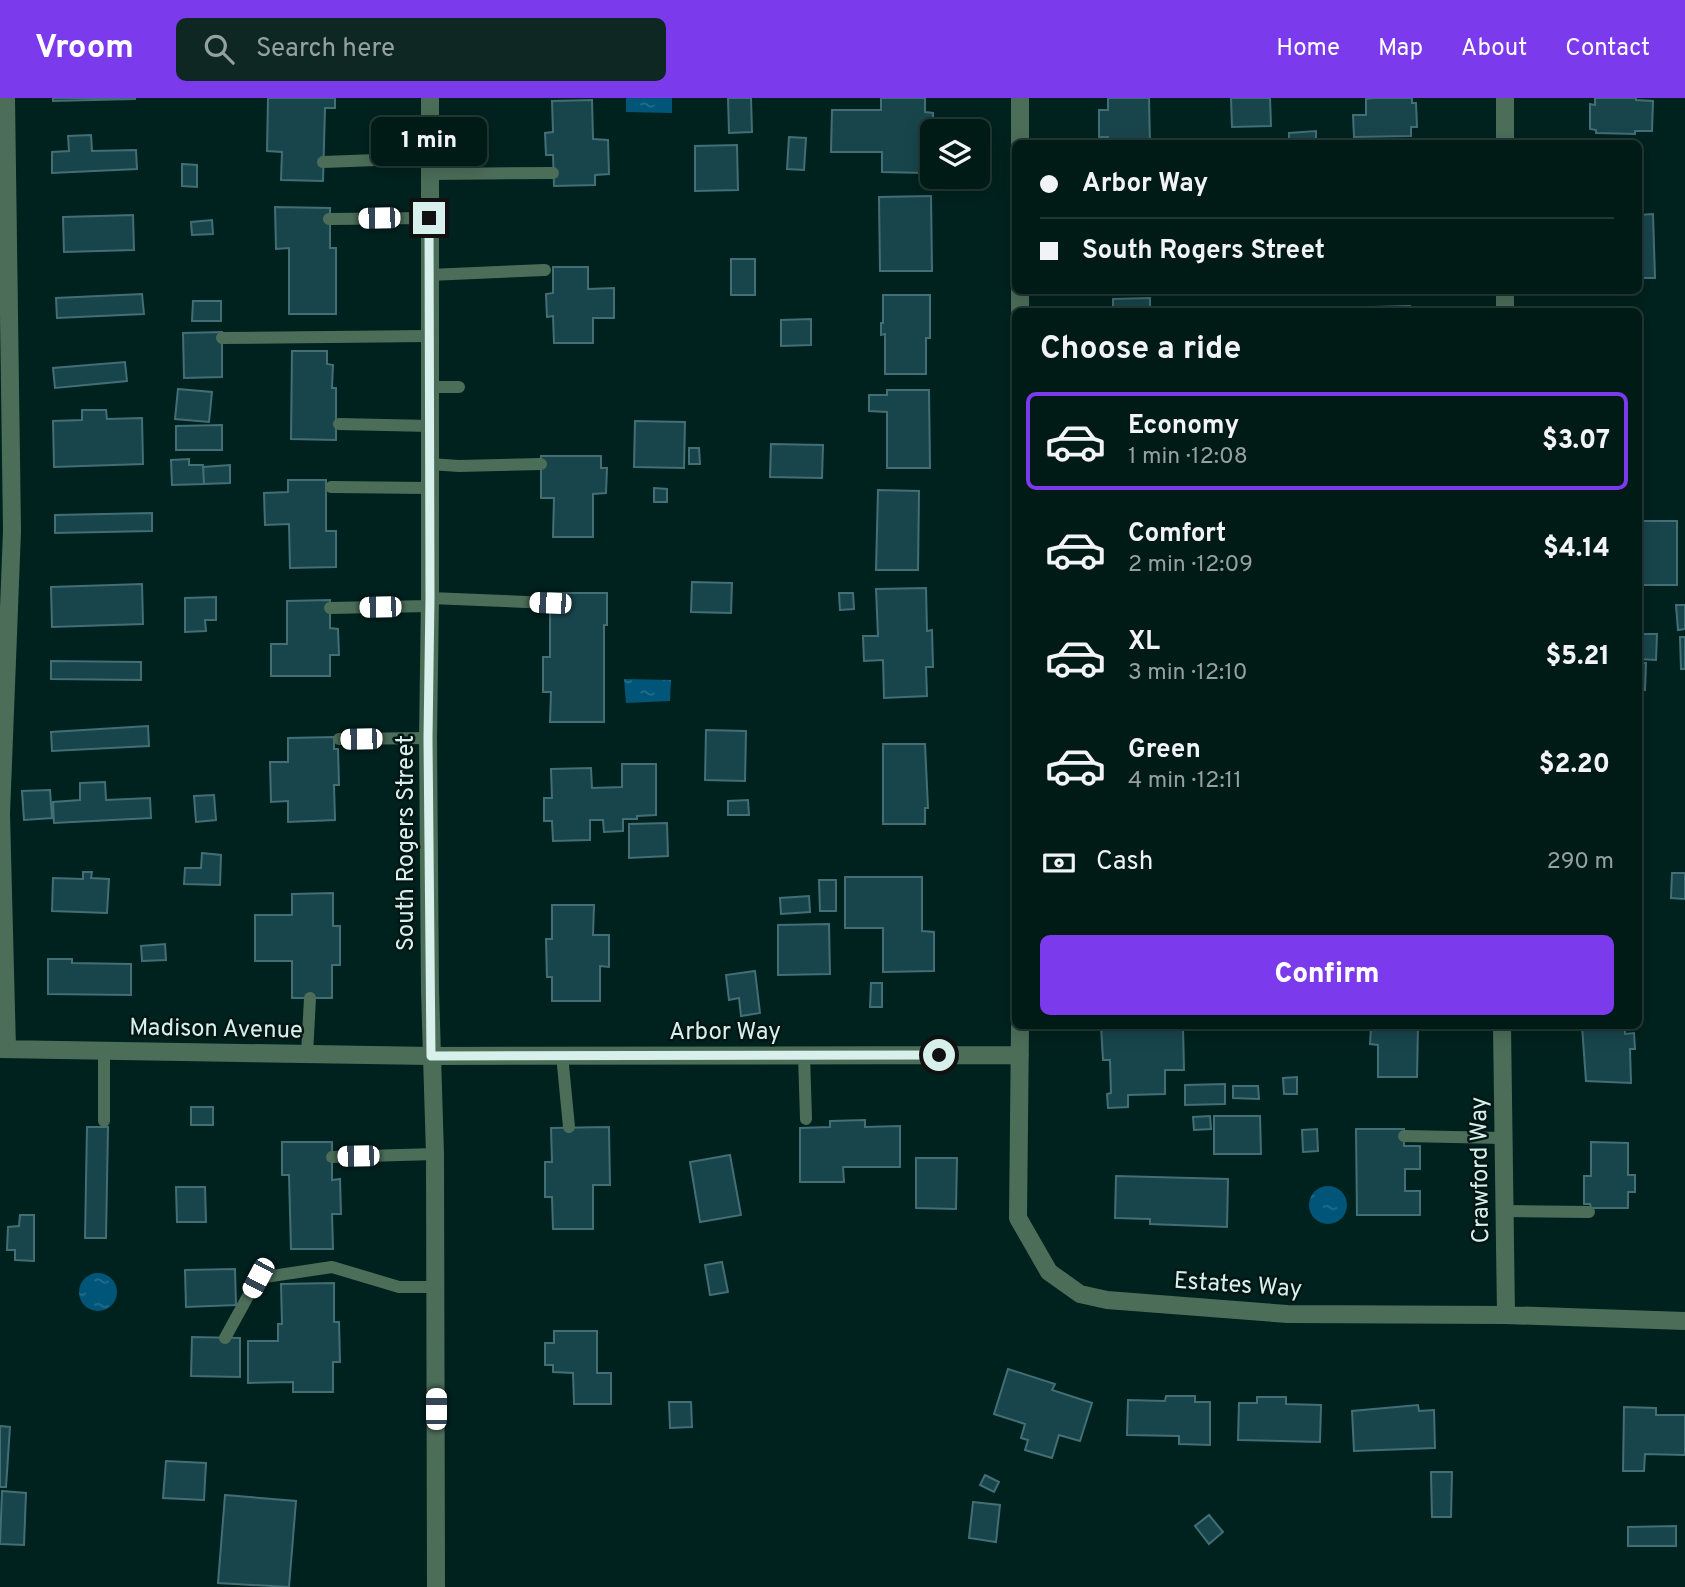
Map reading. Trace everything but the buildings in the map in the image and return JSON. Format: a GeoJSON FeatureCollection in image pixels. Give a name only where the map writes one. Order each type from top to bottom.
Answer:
{"type":"FeatureCollection","features":[{"type":"Feature","properties":{"kind":"street"},"geometry":{"type":"LineString","coordinates":[[3,1049],[1,814],[12,531],[6,98]]}},
{"type":"Feature","properties":{"kind":"street","name":"South Rogers Street"},"geometry":{"type":"LineString","coordinates":[[430,98],[428,738],[431,1056],[435,1154],[436,1587]]}},
{"type":"Feature","properties":{"kind":"street"},"geometry":{"type":"LineString","coordinates":[[1020,98],[1020,140]]}},
{"type":"Feature","properties":{"kind":"street"},"geometry":{"type":"LineString","coordinates":[[1505,98],[1505,140]]}},
{"type":"Feature","properties":{"kind":"street","name":"Estates Way"},"geometry":{"type":"LineString","coordinates":[[1020,1029],[1018,1218],[1049,1272],[1080,1294],[1107,1300],[1287,1314],[1506,1315],[1685,1321]]}},
{"type":"Feature","properties":{"kind":"street","name":"Crawford Way"},"geometry":{"type":"LineString","coordinates":[[1502,1029],[1506,1315]]}},
{"type":"Feature","properties":{"kind":"street","name":"Madison Avenue"},"geometry":{"type":"LineString","coordinates":[[3,1049],[431,1056]]}},
{"type":"Feature","properties":{"kind":"street","name":"Arbor Way"},"geometry":{"type":"LineString","coordinates":[[431,1056],[1020,1055]]}},
{"type":"Feature","properties":{"kind":"lane"},"geometry":{"type":"LineString","coordinates":[[323,162],[553,173]]}},
{"type":"Feature","properties":{"kind":"lane"},"geometry":{"type":"LineString","coordinates":[[329,219],[429,218]]}},
{"type":"Feature","properties":{"kind":"lane"},"geometry":{"type":"LineString","coordinates":[[429,275],[545,270]]}},
{"type":"Feature","properties":{"kind":"lane"},"geometry":{"type":"LineString","coordinates":[[222,338],[430,336]]}},
{"type":"Feature","properties":{"kind":"lane"},"geometry":{"type":"LineString","coordinates":[[429,387],[458,387]]}},
{"type":"Feature","properties":{"kind":"lane"},"geometry":{"type":"LineString","coordinates":[[339,424],[431,426]]}},
{"type":"Feature","properties":{"kind":"lane"},"geometry":{"type":"LineString","coordinates":[[430,464],[541,464]]}},
{"type":"Feature","properties":{"kind":"lane"},"geometry":{"type":"LineString","coordinates":[[331,487],[429,488]]}},
{"type":"Feature","properties":{"kind":"lane"},"geometry":{"type":"LineString","coordinates":[[330,608],[430,602],[550,603]]}},
{"type":"Feature","properties":{"kind":"lane"},"geometry":{"type":"LineString","coordinates":[[338,740],[428,738]]}},
{"type":"Feature","properties":{"kind":"lane"},"geometry":{"type":"LineString","coordinates":[[307,1054],[310,998]]}},
{"type":"Feature","properties":{"kind":"lane"},"geometry":{"type":"LineString","coordinates":[[103,1050],[104,1121]]}},
{"type":"Feature","properties":{"kind":"lane"},"geometry":{"type":"LineString","coordinates":[[562,1055],[569,1127]]}},
{"type":"Feature","properties":{"kind":"lane"},"geometry":{"type":"LineString","coordinates":[[804,1055],[806,1119]]}},
{"type":"Feature","properties":{"kind":"lane"},"geometry":{"type":"LineString","coordinates":[[1404,1136],[1502,1138]]}},
{"type":"Feature","properties":{"kind":"lane"},"geometry":{"type":"LineString","coordinates":[[332,1157],[435,1154]]}},
{"type":"Feature","properties":{"kind":"lane"},"geometry":{"type":"LineString","coordinates":[[1503,1211],[1589,1212]]}},
{"type":"Feature","properties":{"kind":"lane"},"geometry":{"type":"LineString","coordinates":[[225,1338],[258,1278],[331,1267],[398,1287],[436,1287]]}},
{"type":"Feature","properties":{"kind":"water"},"geometry":{"type":"Polygon","coordinates":[[[626,98],[672,98],[672,113],[626,112],[626,98]]]}},
{"type":"Feature","properties":{"kind":"water"},"geometry":{"type":"Polygon","coordinates":[[[624,679],[671,680],[670,701],[626,703],[624,679]]]}},
{"type":"Feature","properties":{"kind":"water"},"geometry":{"type":"Polygon","coordinates":[[[1328,1186],[1341,1192],[1347,1205],[1341,1218],[1328,1224],[1315,1218],[1309,1205],[1315,1192],[1328,1186]]]}},
{"type":"Feature","properties":{"kind":"water"},"geometry":{"type":"Polygon","coordinates":[[[98,1273],[111,1279],[117,1292],[111,1305],[98,1311],[85,1305],[79,1292],[85,1279],[98,1273]]]}},
{"type":"Feature","properties":{"kind":"route"},"geometry":{"type":"LineString","coordinates":[[429,218],[431,426],[428,738],[431,1056],[939,1055]]}}]}
